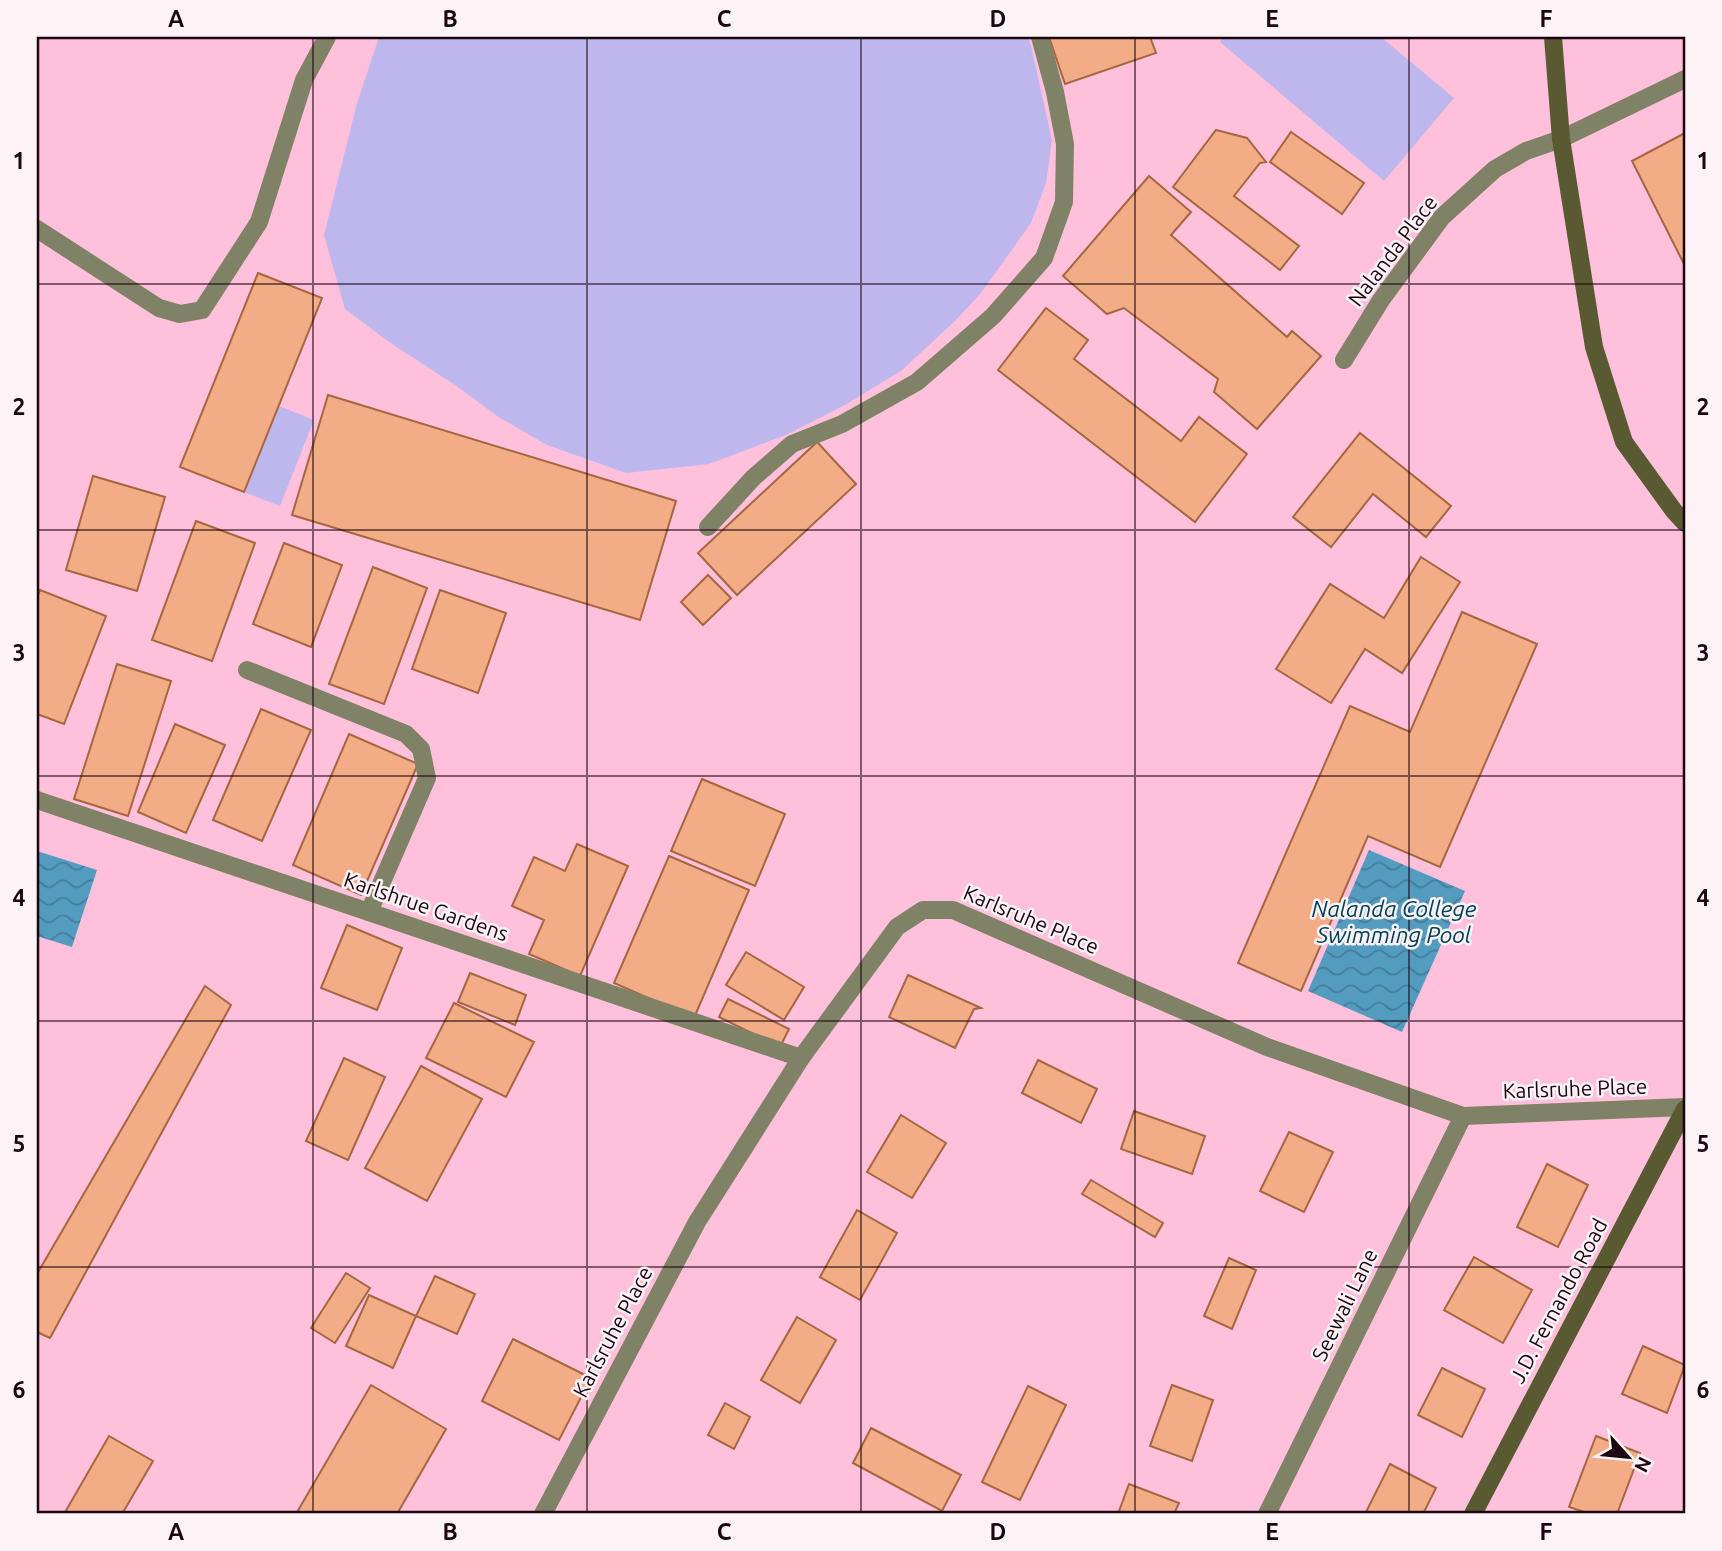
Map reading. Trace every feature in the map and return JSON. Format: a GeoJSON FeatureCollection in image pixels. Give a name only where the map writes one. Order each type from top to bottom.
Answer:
{"type":"FeatureCollection","features":[{"type":"Feature","properties":{"kind":"main road"},"geometry":{"type":"LineString","coordinates":[[1553,37],[1561,139],[1594,346],[1624,442],[1685,523]]}},
{"type":"Feature","properties":{"kind":"main road","name":"J.D. Fernando Road"},"geometry":{"type":"LineString","coordinates":[[1473,1514],[1685,1108]]}},
{"type":"Feature","properties":{"kind":"street"},"geometry":{"type":"LineString","coordinates":[[37,229],[159,308],[180,314],[202,310],[259,222],[304,80],[327,37]]}},
{"type":"Feature","properties":{"kind":"street"},"geometry":{"type":"LineString","coordinates":[[708,527],[753,478],[792,444],[842,424],[917,382],[993,316],[1044,258],[1064,202],[1065,144],[1040,37]]}},
{"type":"Feature","properties":{"kind":"street","name":"Nalanda Place"},"geometry":{"type":"LineString","coordinates":[[1344,360],[1381,300],[1442,217],[1494,169],[1526,151],[1561,139],[1685,79]]}},
{"type":"Feature","properties":{"kind":"street"},"geometry":{"type":"LineString","coordinates":[[247,670],[406,734],[421,749],[427,778],[369,912]]}},
{"type":"Feature","properties":{"kind":"street","name":"Karlshrue Gardens"},"geometry":{"type":"LineString","coordinates":[[37,800],[801,1058]]}},
{"type":"Feature","properties":{"kind":"street","name":"Karlsruhe Place"},"geometry":{"type":"LineString","coordinates":[[543,1514],[697,1222],[801,1058],[897,927],[923,909],[953,909],[1267,1047],[1463,1116],[1685,1108]]}},
{"type":"Feature","properties":{"kind":"street","name":"Seewali Lane"},"geometry":{"type":"LineString","coordinates":[[1267,1514],[1463,1116]]}},
{"type":"Feature","properties":{"kind":"shaded area"},"geometry":{"type":"Polygon","coordinates":[[[379,37],[1029,37],[1052,140],[1046,183],[1031,223],[981,293],[901,371],[845,405],[786,435],[709,464],[626,473],[547,445],[500,418],[345,309],[324,235],[357,103],[379,37]]]}},
{"type":"Feature","properties":{"kind":"shaded area"},"geometry":{"type":"Polygon","coordinates":[[[1224,37],[1381,37],[1454,98],[1384,181],[1220,42],[1224,37]]]}},
{"type":"Feature","properties":{"kind":"shaded area"},"geometry":{"type":"Polygon","coordinates":[[[279,406],[314,420],[280,506],[244,492],[279,406]]]}},
{"type":"Feature","properties":{"kind":"water","name":"Nalanda College Swimming Pool"},"geometry":{"type":"Polygon","coordinates":[[[1369,850],[1465,891],[1402,1032],[1308,991],[1369,850]]]}},
{"type":"Feature","properties":{"kind":"water"},"geometry":{"type":"Polygon","coordinates":[[[37,851],[97,870],[72,947],[37,936],[37,851]]]}},
{"type":"Feature","properties":{"kind":"building"},"geometry":{"type":"Polygon","coordinates":[[[1049,37],[1150,37],[1156,53],[1065,84],[1049,37]]]}},
{"type":"Feature","properties":{"kind":"building"},"geometry":{"type":"Polygon","coordinates":[[[1216,130],[1247,138],[1266,162],[1260,163],[1234,196],[1299,246],[1280,270],[1173,187],[1216,130]]]}},
{"type":"Feature","properties":{"kind":"building"},"geometry":{"type":"Polygon","coordinates":[[[1291,132],[1364,183],[1342,214],[1270,162],[1291,132]]]}},
{"type":"Feature","properties":{"kind":"building"},"geometry":{"type":"Polygon","coordinates":[[[1685,133],[1685,266],[1632,161],[1685,133]]]}},
{"type":"Feature","properties":{"kind":"building"},"geometry":{"type":"Polygon","coordinates":[[[1149,176],[1191,212],[1171,235],[1287,337],[1292,331],[1321,356],[1257,429],[1214,392],[1218,379],[1124,308],[1107,314],[1063,276],[1149,176]]]}},
{"type":"Feature","properties":{"kind":"building"},"geometry":{"type":"Polygon","coordinates":[[[258,273],[322,298],[244,492],[180,467],[258,273]]]}},
{"type":"Feature","properties":{"kind":"building"},"geometry":{"type":"Polygon","coordinates":[[[1046,308],[1088,340],[1074,359],[1181,441],[1199,417],[1247,454],[1195,522],[998,370],[1046,308]]]}},
{"type":"Feature","properties":{"kind":"building"},"geometry":{"type":"Polygon","coordinates":[[[328,395],[676,501],[640,620],[292,515],[328,395]]]}},
{"type":"Feature","properties":{"kind":"building"},"geometry":{"type":"Polygon","coordinates":[[[1360,433],[1451,506],[1426,537],[1373,494],[1331,547],[1293,517],[1360,433]]]}},
{"type":"Feature","properties":{"kind":"building"},"geometry":{"type":"Polygon","coordinates":[[[817,442],[856,484],[737,595],[698,553],[817,442]]]}},
{"type":"Feature","properties":{"kind":"building"},"geometry":{"type":"Polygon","coordinates":[[[93,476],[165,497],[137,591],[66,570],[93,476]]]}},
{"type":"Feature","properties":{"kind":"building"},"geometry":{"type":"Polygon","coordinates":[[[196,521],[255,543],[212,661],[152,640],[196,521]]]}},
{"type":"Feature","properties":{"kind":"building"},"geometry":{"type":"Polygon","coordinates":[[[284,543],[342,565],[311,647],[253,624],[284,543]]]}},
{"type":"Feature","properties":{"kind":"building"},"geometry":{"type":"Polygon","coordinates":[[[1421,557],[1460,582],[1402,673],[1365,649],[1331,703],[1276,669],[1330,584],[1384,618],[1421,557]]]}},
{"type":"Feature","properties":{"kind":"building"},"geometry":{"type":"Polygon","coordinates":[[[373,567],[427,588],[384,704],[329,684],[373,567]]]}},
{"type":"Feature","properties":{"kind":"building"},"geometry":{"type":"Polygon","coordinates":[[[708,575],[731,598],[703,625],[681,602],[708,575]]]}},
{"type":"Feature","properties":{"kind":"building"},"geometry":{"type":"Polygon","coordinates":[[[40,590],[106,616],[64,724],[37,714],[37,598],[40,590]]]}},
{"type":"Feature","properties":{"kind":"building"},"geometry":{"type":"Polygon","coordinates":[[[440,590],[506,613],[478,693],[412,669],[440,590]]]}},
{"type":"Feature","properties":{"kind":"building"},"geometry":{"type":"Polygon","coordinates":[[[1462,612],[1537,644],[1440,867],[1368,836],[1301,991],[1238,963],[1350,706],[1410,732],[1462,612]]]}},
{"type":"Feature","properties":{"kind":"building"},"geometry":{"type":"Polygon","coordinates":[[[117,664],[171,681],[128,816],[74,799],[117,664]]]}},
{"type":"Feature","properties":{"kind":"building"},"geometry":{"type":"Polygon","coordinates":[[[261,709],[311,730],[262,841],[213,820],[261,709]]]}},
{"type":"Feature","properties":{"kind":"building"},"geometry":{"type":"Polygon","coordinates":[[[175,724],[225,745],[186,833],[138,812],[175,724]]]}},
{"type":"Feature","properties":{"kind":"building"},"geometry":{"type":"Polygon","coordinates":[[[349,734],[418,764],[361,895],[293,865],[349,734]]]}},
{"type":"Feature","properties":{"kind":"building"},"geometry":{"type":"Polygon","coordinates":[[[702,779],[785,814],[755,886],[671,851],[702,779]]]}},
{"type":"Feature","properties":{"kind":"building"},"geometry":{"type":"Polygon","coordinates":[[[577,844],[628,866],[580,976],[529,954],[544,920],[512,906],[534,857],[565,871],[577,844]]]}},
{"type":"Feature","properties":{"kind":"building"},"geometry":{"type":"Polygon","coordinates":[[[669,856],[749,890],[694,1018],[614,983],[669,856]]]}},
{"type":"Feature","properties":{"kind":"building"},"geometry":{"type":"Polygon","coordinates":[[[347,925],[402,948],[377,1010],[321,988],[347,925]]]}},
{"type":"Feature","properties":{"kind":"building"},"geometry":{"type":"Polygon","coordinates":[[[746,952],[804,987],[784,1020],[726,985],[746,952]]]}},
{"type":"Feature","properties":{"kind":"building"},"geometry":{"type":"Polygon","coordinates":[[[470,973],[526,995],[515,1025],[458,1002],[470,973]]]}},
{"type":"Feature","properties":{"kind":"building"},"geometry":{"type":"Polygon","coordinates":[[[908,975],[981,1008],[974,1009],[955,1048],[889,1017],[908,975]]]}},
{"type":"Feature","properties":{"kind":"building"},"geometry":{"type":"Polygon","coordinates":[[[205,986],[231,1005],[50,1338],[37,1332],[37,1274],[205,986]]]}},
{"type":"Feature","properties":{"kind":"building"},"geometry":{"type":"Polygon","coordinates":[[[728,999],[789,1029],[780,1047],[719,1017],[728,999]]]}},
{"type":"Feature","properties":{"kind":"building"},"geometry":{"type":"Polygon","coordinates":[[[454,1003],[534,1042],[506,1097],[426,1058],[454,1003]]]}},
{"type":"Feature","properties":{"kind":"building"},"geometry":{"type":"Polygon","coordinates":[[[344,1058],[385,1077],[348,1160],[306,1141],[344,1058]]]}},
{"type":"Feature","properties":{"kind":"building"},"geometry":{"type":"Polygon","coordinates":[[[1038,1060],[1097,1089],[1081,1123],[1022,1093],[1038,1060]]]}},
{"type":"Feature","properties":{"kind":"building"},"geometry":{"type":"Polygon","coordinates":[[[421,1066],[482,1099],[427,1201],[365,1168],[421,1066]]]}},
{"type":"Feature","properties":{"kind":"building"},"geometry":{"type":"Polygon","coordinates":[[[1134,1111],[1205,1136],[1192,1174],[1121,1149],[1134,1111]]]}},
{"type":"Feature","properties":{"kind":"building"},"geometry":{"type":"Polygon","coordinates":[[[901,1115],[946,1143],[912,1198],[867,1172],[901,1115]]]}},
{"type":"Feature","properties":{"kind":"building"},"geometry":{"type":"Polygon","coordinates":[[[1289,1132],[1333,1152],[1304,1212],[1260,1191],[1289,1132]]]}},
{"type":"Feature","properties":{"kind":"building"},"geometry":{"type":"Polygon","coordinates":[[[1547,1164],[1588,1185],[1558,1247],[1517,1227],[1547,1164]]]}},
{"type":"Feature","properties":{"kind":"building"},"geometry":{"type":"Polygon","coordinates":[[[1091,1180],[1163,1223],[1155,1237],[1082,1194],[1091,1180]]]}},
{"type":"Feature","properties":{"kind":"building"},"geometry":{"type":"Polygon","coordinates":[[[857,1210],[897,1233],[860,1300],[820,1277],[857,1210]]]}},
{"type":"Feature","properties":{"kind":"building"},"geometry":{"type":"Polygon","coordinates":[[[1474,1257],[1532,1290],[1503,1343],[1444,1310],[1474,1257]]]}},
{"type":"Feature","properties":{"kind":"building"},"geometry":{"type":"Polygon","coordinates":[[[1229,1258],[1256,1270],[1232,1329],[1204,1316],[1229,1258]]]}},
{"type":"Feature","properties":{"kind":"building"},"geometry":{"type":"Polygon","coordinates":[[[346,1273],[370,1288],[335,1343],[311,1328],[346,1273]]]}},
{"type":"Feature","properties":{"kind":"building"},"geometry":{"type":"Polygon","coordinates":[[[435,1276],[475,1294],[457,1334],[416,1316],[435,1276]]]}},
{"type":"Feature","properties":{"kind":"building"},"geometry":{"type":"Polygon","coordinates":[[[369,1295],[416,1316],[393,1368],[346,1346],[369,1295]]]}},
{"type":"Feature","properties":{"kind":"building"},"geometry":{"type":"Polygon","coordinates":[[[797,1317],[836,1340],[800,1403],[761,1380],[797,1317]]]}},
{"type":"Feature","properties":{"kind":"building"},"geometry":{"type":"Polygon","coordinates":[[[513,1339],[591,1378],[559,1440],[482,1401],[513,1339]]]}},
{"type":"Feature","properties":{"kind":"building"},"geometry":{"type":"Polygon","coordinates":[[[1643,1346],[1685,1365],[1667,1413],[1622,1394],[1643,1346]]]}},
{"type":"Feature","properties":{"kind":"building"},"geometry":{"type":"Polygon","coordinates":[[[1442,1368],[1485,1389],[1462,1437],[1418,1415],[1442,1368]]]}},
{"type":"Feature","properties":{"kind":"building"},"geometry":{"type":"Polygon","coordinates":[[[371,1385],[446,1429],[397,1514],[296,1514],[371,1385]]]}},
{"type":"Feature","properties":{"kind":"building"},"geometry":{"type":"Polygon","coordinates":[[[1172,1385],[1213,1400],[1192,1461],[1150,1446],[1172,1385]]]}},
{"type":"Feature","properties":{"kind":"building"},"geometry":{"type":"Polygon","coordinates":[[[1028,1386],[1066,1405],[1020,1500],[982,1482],[1028,1386]]]}},
{"type":"Feature","properties":{"kind":"building"},"geometry":{"type":"Polygon","coordinates":[[[725,1403],[750,1417],[734,1449],[708,1435],[725,1403]]]}},
{"type":"Feature","properties":{"kind":"building"},"geometry":{"type":"Polygon","coordinates":[[[871,1428],[961,1475],[942,1511],[853,1463],[871,1428]]]}},
{"type":"Feature","properties":{"kind":"building"},"geometry":{"type":"Polygon","coordinates":[[[109,1436],[153,1461],[122,1514],[64,1514],[109,1436]]]}},
{"type":"Feature","properties":{"kind":"building"},"geometry":{"type":"Polygon","coordinates":[[[1596,1436],[1640,1453],[1617,1514],[1590,1514],[1569,1507],[1596,1436]]]}},
{"type":"Feature","properties":{"kind":"building"},"geometry":{"type":"Polygon","coordinates":[[[1390,1464],[1436,1488],[1423,1514],[1365,1514],[1390,1464]]]}},
{"type":"Feature","properties":{"kind":"building"},"geometry":{"type":"Polygon","coordinates":[[[1129,1484],[1179,1503],[1174,1514],[1118,1514],[1129,1484]]]}}]}
